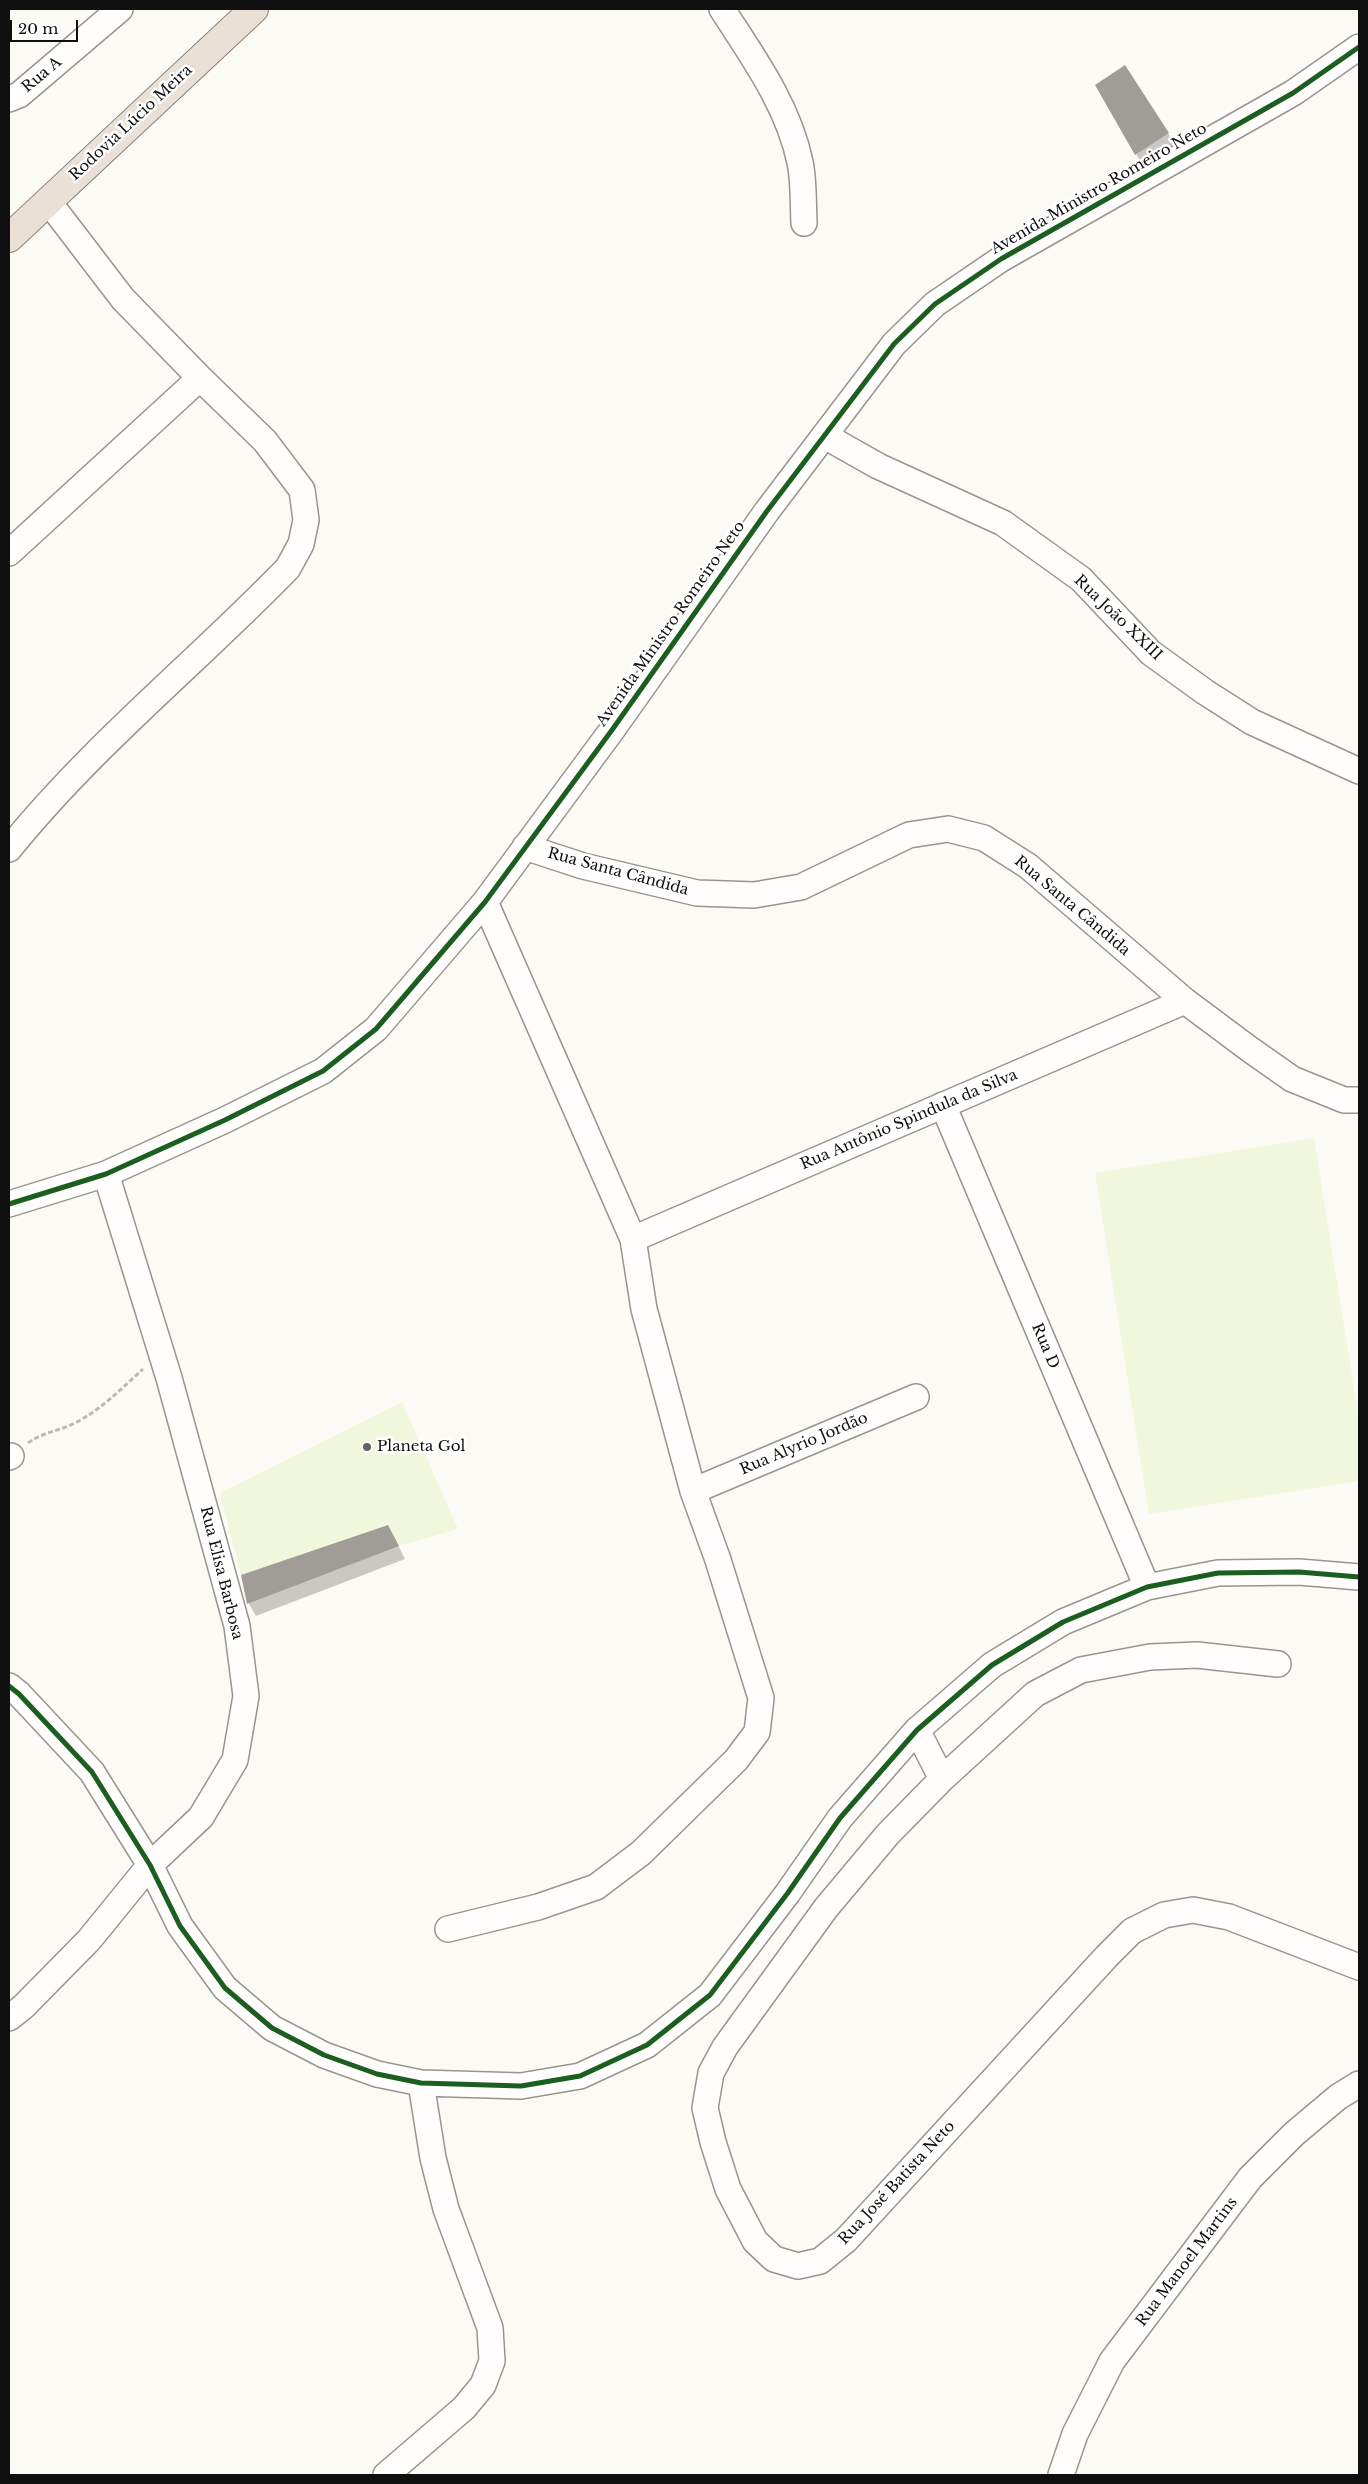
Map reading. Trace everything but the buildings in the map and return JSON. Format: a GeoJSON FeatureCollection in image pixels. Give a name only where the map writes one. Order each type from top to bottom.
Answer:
{"type":"FeatureCollection","features":[{"type":"Feature","properties":{"kind":"highway","name":"Rodovia Lúcio Meira"},"geometry":{"type":"LineString","coordinates":[[9,238],[254,9]]}},
{"type":"Feature","properties":{"kind":"street","name":"Rua A"},"geometry":{"type":"LineString","coordinates":[[9,99],[19,95],[120,9]]}},
{"type":"Feature","properties":{"kind":"street"},"geometry":{"type":"LineString","coordinates":[[722,9],[772,88],[792,130],[800,164],[804,223]]}},
{"type":"Feature","properties":{"kind":"street","name":"Avenida Ministro Romeiro Neto"},"geometry":{"type":"LineString","coordinates":[[9,1204],[106,1174],[225,1120],[323,1071],[376,1030],[485,902],[612,730],[767,511],[894,344],[935,304],[1001,259],[1293,93],[1359,47]]}},
{"type":"Feature","properties":{"kind":"street"},"geometry":{"type":"LineString","coordinates":[[9,849],[29,824],[134,713],[261,596],[288,568],[301,544],[306,520],[302,490],[265,441],[123,300],[48,201]]}},
{"type":"Feature","properties":{"kind":"street"},"geometry":{"type":"LineString","coordinates":[[9,552],[200,378]]}},
{"type":"Feature","properties":{"kind":"street","name":"Rua João XXIII"},"geometry":{"type":"LineString","coordinates":[[825,436],[878,466],[1002,523],[1081,579],[1152,653],[1205,692],[1252,722],[1359,771]]}},
{"type":"Feature","properties":{"kind":"street","name":"Rua Santa Cândida"},"geometry":{"type":"LineString","coordinates":[[525,847],[583,866],[697,893],[754,895],[801,887],[909,835],[948,829],[984,838],[1028,866],[1185,1001],[1292,1078],[1344,1100],[1359,1100]]}},
{"type":"Feature","properties":{"kind":"street"},"geometry":{"type":"LineString","coordinates":[[448,1929],[538,1907],[596,1887],[641,1853],[736,1760],[757,1732],[761,1698],[721,1569],[692,1491],[644,1309],[633,1239],[485,902]]}},
{"type":"Feature","properties":{"kind":"street","name":"Rua Antônio Spindula da Silva"},"geometry":{"type":"LineString","coordinates":[[633,1239],[1185,1001]]}},
{"type":"Feature","properties":{"kind":"street","name":"Rua D"},"geometry":{"type":"LineString","coordinates":[[943,1104],[1147,1587]]}},
{"type":"Feature","properties":{"kind":"street","name":"Rua Elisa Barbosa"},"geometry":{"type":"LineString","coordinates":[[9,2018],[23,2007],[88,1940],[150,1865],[201,1817],[235,1760],[246,1696],[238,1626],[161,1351],[106,1174]]}},
{"type":"Feature","properties":{"kind":"street","name":"Rua Alyrio Jordão"},"geometry":{"type":"LineString","coordinates":[[692,1491],[916,1397]]}},
{"type":"Feature","properties":{"kind":"street"},"geometry":{"type":"LineString","coordinates":[[9,1686],[19,1694],[92,1772],[150,1865],[180,1926],[225,1988],[272,2028],[324,2055],[377,2074],[421,2083],[521,2086],[580,2076],[647,2045],[710,1995],[787,1894],[840,1818],[917,1730],[992,1665],[1063,1622],[1147,1587],[1218,1573],[1299,1572],[1359,1577]]}},
{"type":"Feature","properties":{"kind":"street","name":"Rua José Batista Neto"},"geometry":{"type":"LineString","coordinates":[[1278,1664],[1197,1655],[1150,1657],[1081,1670],[1035,1694],[942,1780],[888,1834],[826,1908],[725,2047],[710,2073],[705,2108],[713,2142],[728,2189],[756,2241],[774,2259],[798,2266],[820,2261],[846,2240],[1106,1956],[1132,1931],[1164,1915],[1193,1910],[1229,1917],[1359,1967]]}},
{"type":"Feature","properties":{"kind":"street"},"geometry":{"type":"LineString","coordinates":[[917,1730],[942,1780]]}},
{"type":"Feature","properties":{"kind":"street"},"geometry":{"type":"LineString","coordinates":[[386,2475],[464,2408],[484,2385],[492,2361],[490,2328],[446,2209],[433,2158],[421,2083]]}},
{"type":"Feature","properties":{"kind":"street","name":"Rua Manoel Martins"},"geometry":{"type":"LineString","coordinates":[[1061,2475],[1075,2434],[1112,2361],[1250,2178],[1294,2134],[1338,2097],[1359,2084]]}},
{"type":"Feature","properties":{"kind":"path"},"geometry":{"type":"LineString","coordinates":[[10,1457],[40,1434],[73,1424],[102,1408],[161,1351]]}},
{"type":"Feature","properties":{"kind":"green space"},"geometry":{"type":"Polygon","coordinates":[[[1314,1138],[1359,1420],[1359,1481],[1149,1514],[1095,1173],[1314,1138]]]}},
{"type":"Feature","properties":{"kind":"green space","name":"Planeta Gol"},"geometry":{"type":"Polygon","coordinates":[[[402,1402],[458,1529],[399,1546],[388,1525],[241,1575],[220,1493],[402,1402]]]}},
{"type":"Feature","properties":{"kind":"cycle path"},"geometry":{"type":"LineString","coordinates":[[9,1204],[106,1174],[225,1120],[323,1071],[376,1029],[485,902],[612,730],[767,511],[894,344],[935,304],[1001,259],[1293,93],[1359,47]]}},
{"type":"Feature","properties":{"kind":"cycle path"},"geometry":{"type":"LineString","coordinates":[[9,1686],[19,1694],[92,1772],[150,1865],[180,1926],[225,1988],[272,2028],[324,2055],[377,2074],[421,2083],[521,2086],[580,2076],[647,2045],[710,1995],[787,1894],[840,1818],[917,1730],[992,1665],[1063,1622],[1147,1587],[1218,1573],[1299,1572],[1359,1577]]}},
{"type":"Feature","properties":{"kind":"place","name":"Planeta Gol"},"geometry":{"type":"Point","coordinates":[367,1447]}}]}
